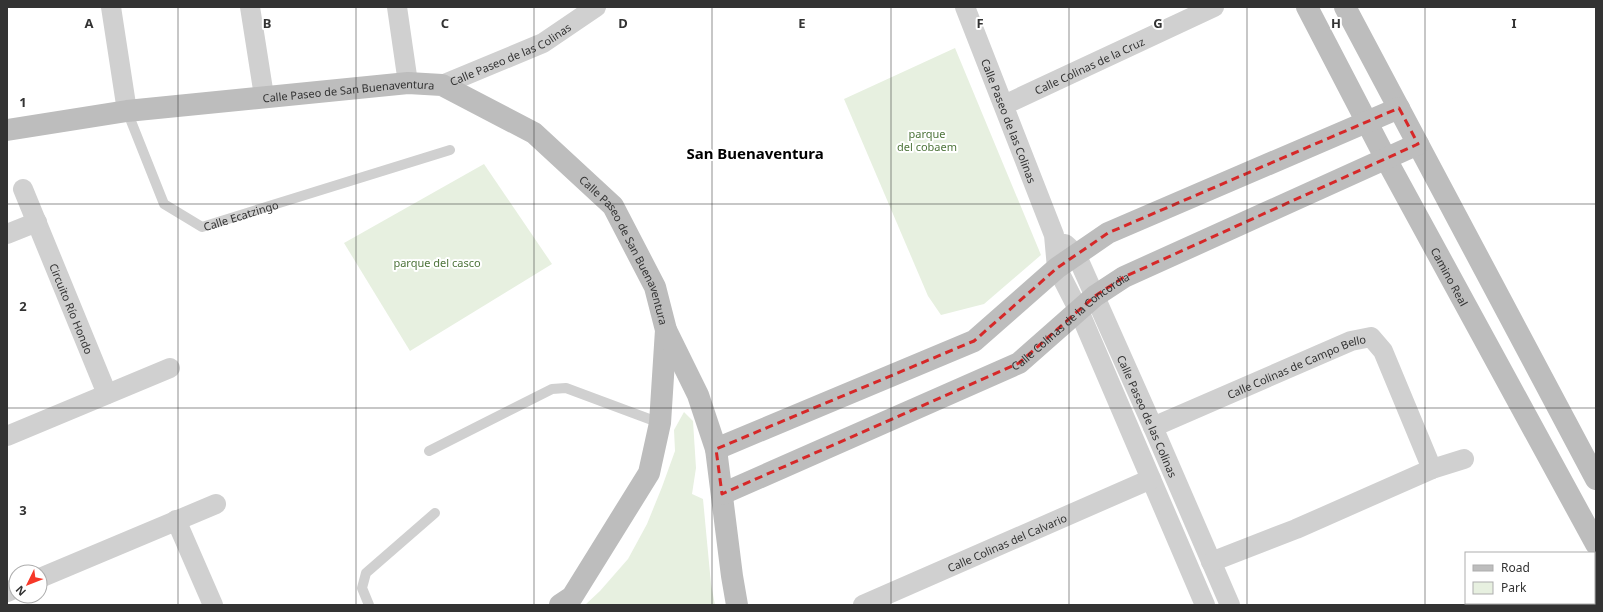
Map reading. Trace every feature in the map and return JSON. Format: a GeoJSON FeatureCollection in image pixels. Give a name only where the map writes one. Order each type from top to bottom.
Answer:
{"type":"FeatureCollection","features":[{"type":"Feature","properties":{"kind":"street","name":"Calle Ecatzingo"},"geometry":{"type":"LineString","coordinates":[[111,7],[127,110]]}},
{"type":"Feature","properties":{"kind":"street"},"geometry":{"type":"LineString","coordinates":[[250,7],[264,96]]}},
{"type":"Feature","properties":{"kind":"street"},"geometry":{"type":"LineString","coordinates":[[397,7],[408,83]]}},
{"type":"Feature","properties":{"kind":"street","name":"Calle Paseo de las Colinas"},"geometry":{"type":"LineString","coordinates":[[442,85],[543,42],[596,7]]}},
{"type":"Feature","properties":{"kind":"street","name":"Calle Paseo de las Colinas"},"geometry":{"type":"LineString","coordinates":[[964,7],[1004,105],[1054,235],[1057,268],[1079,311],[1205,605]]}},
{"type":"Feature","properties":{"kind":"street","name":"Calle Colinas de la Cruz"},"geometry":{"type":"LineString","coordinates":[[1004,105],[1194,11],[1214,7]]}},
{"type":"Feature","properties":{"kind":"street","name":"Camino Real"},"geometry":{"type":"LineString","coordinates":[[1307,7],[1386,159],[1596,544]]}},
{"type":"Feature","properties":{"kind":"street"},"geometry":{"type":"LineString","coordinates":[[1346,7],[1596,479]]}},
{"type":"Feature","properties":{"kind":"street","name":"Calle Paseo de San Buenaventura"},"geometry":{"type":"LineString","coordinates":[[7,130],[127,110],[408,83],[442,85],[534,133],[613,206],[655,287],[666,330],[698,395],[716,449],[737,605]]}},
{"type":"Feature","properties":{"kind":"street"},"geometry":{"type":"LineString","coordinates":[[716,449],[974,341],[1057,268],[1108,233],[1399,108]]}},
{"type":"Feature","properties":{"kind":"street","name":"Calle Colinas de la Concordia"},"geometry":{"type":"LineString","coordinates":[[722,494],[1019,363],[1095,296],[1124,277],[1418,144]]}},
{"type":"Feature","properties":{"kind":"street","name":"Circuito Río Hondo"},"geometry":{"type":"LineString","coordinates":[[23,190],[107,394]]}},
{"type":"Feature","properties":{"kind":"street"},"geometry":{"type":"LineString","coordinates":[[7,234],[37,222]]}},
{"type":"Feature","properties":{"kind":"street","name":"Calle Paseo de las Colinas"},"geometry":{"type":"LineString","coordinates":[[1054,235],[1076,254],[1154,427],[1230,605]]}},
{"type":"Feature","properties":{"kind":"street","name":"Calle Paseo de San Buenaventura"},"geometry":{"type":"LineString","coordinates":[[560,605],[572,597],[649,473],[660,423],[666,330]]}},
{"type":"Feature","properties":{"kind":"street","name":"Calle Colinas de Campo Bello"},"geometry":{"type":"LineString","coordinates":[[1154,427],[1351,341],[1371,337],[1383,351],[1432,469]]}},
{"type":"Feature","properties":{"kind":"street"},"geometry":{"type":"LineString","coordinates":[[7,436],[170,368]]}},
{"type":"Feature","properties":{"kind":"street"},"geometry":{"type":"LineString","coordinates":[[1211,562],[1296,529],[1432,469],[1464,459]]}},
{"type":"Feature","properties":{"kind":"street","name":"Calle Colinas del Calvario"},"geometry":{"type":"LineString","coordinates":[[863,605],[1151,478]]}},
{"type":"Feature","properties":{"kind":"street"},"geometry":{"type":"LineString","coordinates":[[48,575],[216,504]]}},
{"type":"Feature","properties":{"kind":"street"},"geometry":{"type":"LineString","coordinates":[[176,520],[213,605]]}},
{"type":"Feature","properties":{"kind":"lane","name":"Calle Ecatzingo"},"geometry":{"type":"LineString","coordinates":[[127,110],[164,204],[202,227],[450,150]]}},
{"type":"Feature","properties":{"kind":"lane"},"geometry":{"type":"LineString","coordinates":[[429,451],[552,389],[566,388],[660,423]]}},
{"type":"Feature","properties":{"kind":"lane"},"geometry":{"type":"LineString","coordinates":[[369,605],[362,588],[366,573],[435,513]]}},
{"type":"Feature","properties":{"kind":"highlighted area"},"geometry":{"type":"Polygon","coordinates":[[[1399,108],[1418,144],[1124,277],[1095,296],[1019,363],[722,494],[716,449],[974,341],[1057,268],[1108,233],[1399,108]]]}},
{"type":"Feature","properties":{"kind":"green space","name":"parque del cobaem"},"geometry":{"type":"Polygon","coordinates":[[[955,48],[1041,255],[984,304],[941,315],[928,296],[844,99],[955,48]]]}},
{"type":"Feature","properties":{"kind":"green space","name":"parque del casco"},"geometry":{"type":"Polygon","coordinates":[[[484,164],[552,264],[410,351],[344,243],[484,164]]]}},
{"type":"Feature","properties":{"kind":"green space"},"geometry":{"type":"Polygon","coordinates":[[[684,412],[693,421],[696,468],[692,494],[703,499],[711,584],[715,605],[585,605],[600,591],[628,559],[647,524],[675,451],[674,430],[684,412]]]}},
{"type":"Feature","properties":{"kind":"district","name":"San Buenaventura"},"geometry":{"type":"Point","coordinates":[755,153]}}]}
